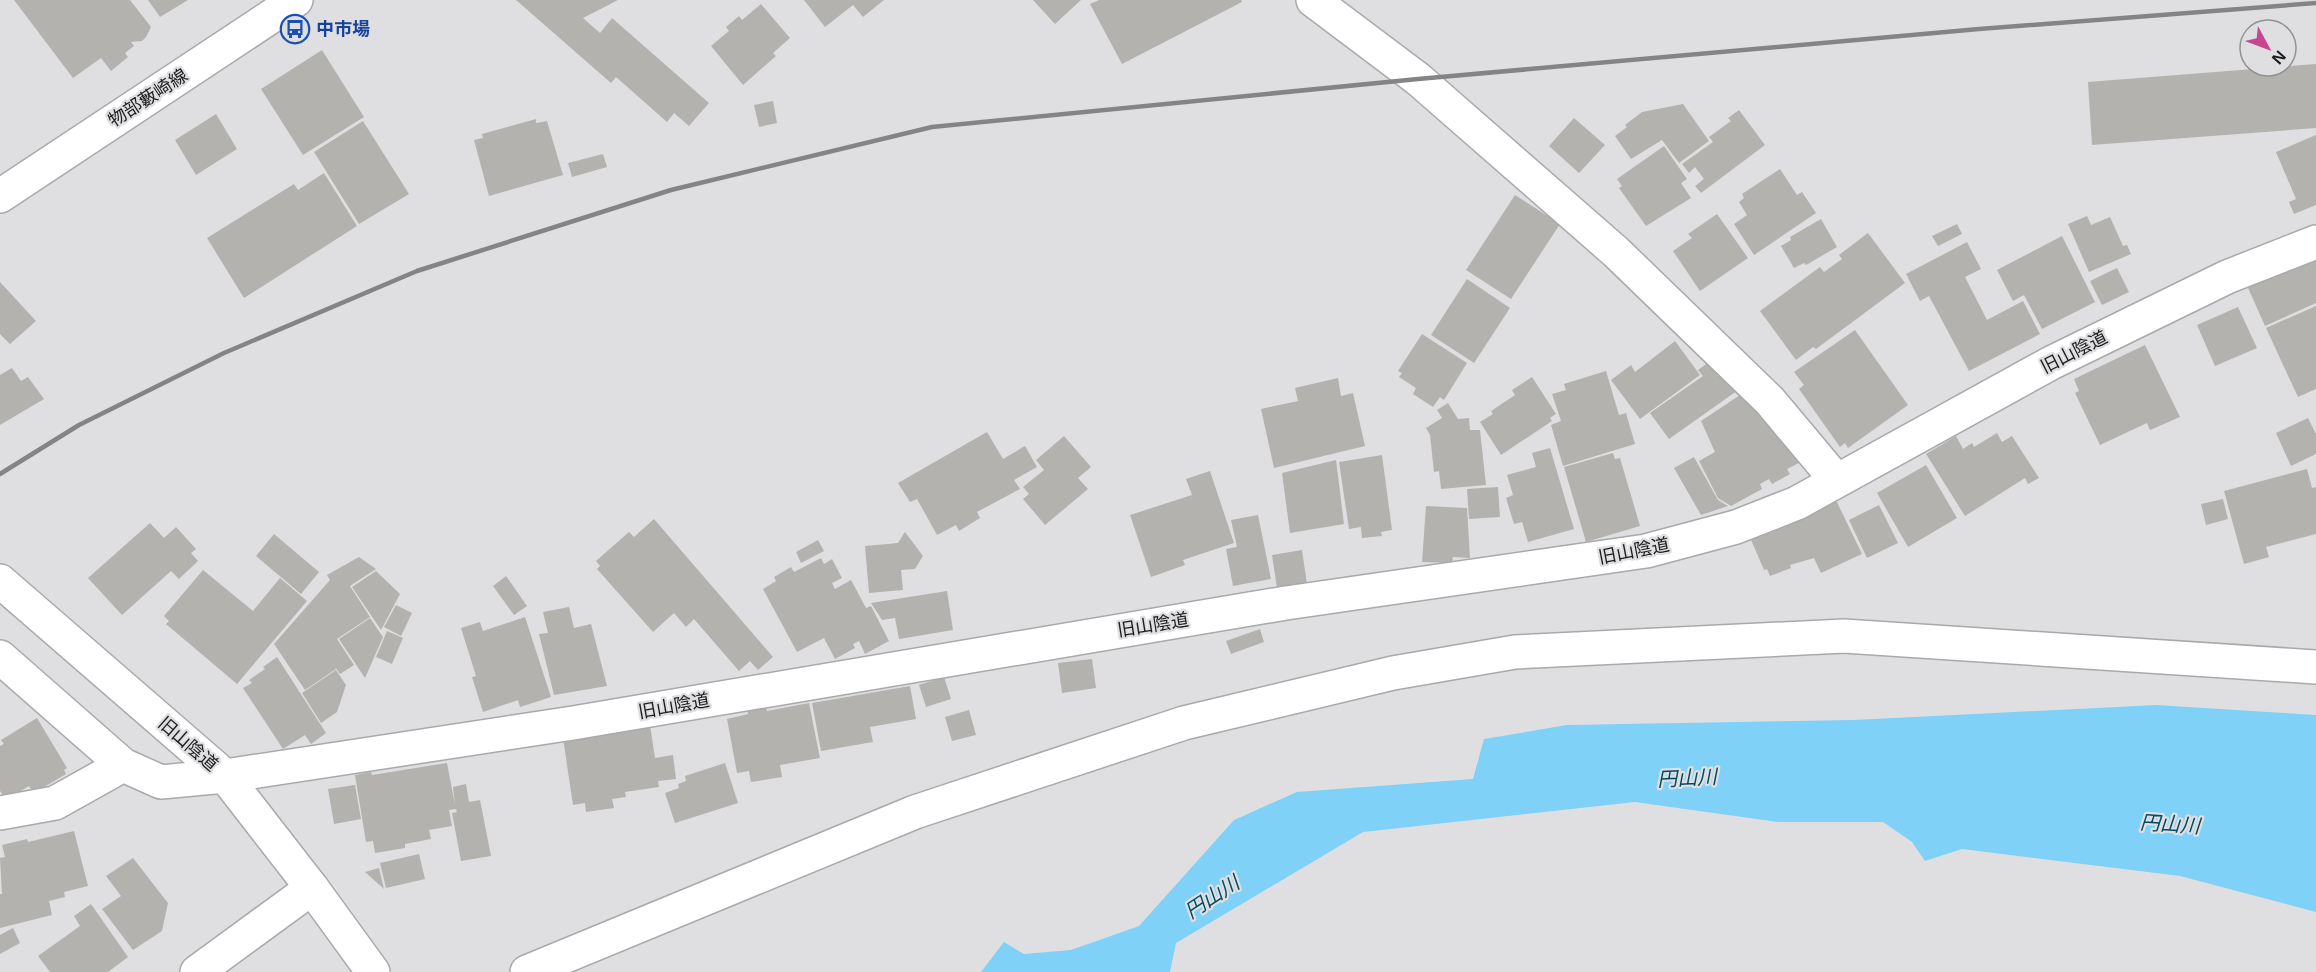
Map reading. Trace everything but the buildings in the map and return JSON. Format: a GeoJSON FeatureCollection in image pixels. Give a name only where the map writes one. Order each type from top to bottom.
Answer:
{"type":"FeatureCollection","features":[{"type":"Feature","properties":{"kind":"street","name":"物部藪崎線"},"geometry":{"type":"LineString","coordinates":[[0,196],[296,0]]}},
{"type":"Feature","properties":{"kind":"street"},"geometry":{"type":"LineString","coordinates":[[1313,0],[1418,79],[1616,252],[1770,401],[1837,481]]}},
{"type":"Feature","properties":{"kind":"street","name":"旧山陰道"},"geometry":{"type":"LineString","coordinates":[[0,580],[225,776],[573,723],[1275,605],[1646,551],[1736,527],[1797,503],[2051,363],[2227,277],[2316,242]]}},
{"type":"Feature","properties":{"kind":"street"},"geometry":{"type":"LineString","coordinates":[[527,972],[915,812],[1184,723],[1393,673],[1515,652],[1844,636],[2316,667]]}},
{"type":"Feature","properties":{"kind":"street"},"geometry":{"type":"LineString","coordinates":[[0,657],[123,765],[161,782],[225,776],[312,888],[373,972]]}},
{"type":"Feature","properties":{"kind":"street"},"geometry":{"type":"LineString","coordinates":[[0,813],[55,803],[123,765]]}},
{"type":"Feature","properties":{"kind":"street"},"geometry":{"type":"LineString","coordinates":[[197,972],[312,888]]}},
{"type":"Feature","properties":{"kind":"water","name":"円山川"},"geometry":{"type":"Polygon","coordinates":[[[2156,705],[2316,715],[2316,912],[2180,876],[1962,849],[1925,861],[1912,842],[1883,822],[1778,822],[1635,802],[1363,832],[1176,943],[1170,972],[981,972],[1004,942],[1024,954],[1071,950],[1139,926],[1234,820],[1297,792],[1473,779],[1484,739],[1567,725],[1854,720],[2156,705]]]}},
{"type":"Feature","properties":{"kind":"railway"},"geometry":{"type":"LineString","coordinates":[[0,474],[79,425],[224,353],[417,271],[671,190],[932,127],[1418,79],[1979,29],[2316,3]]}},
{"type":"Feature","properties":{"kind":"place","name":"中市場"},"geometry":{"type":"Point","coordinates":[295,29]}}]}
